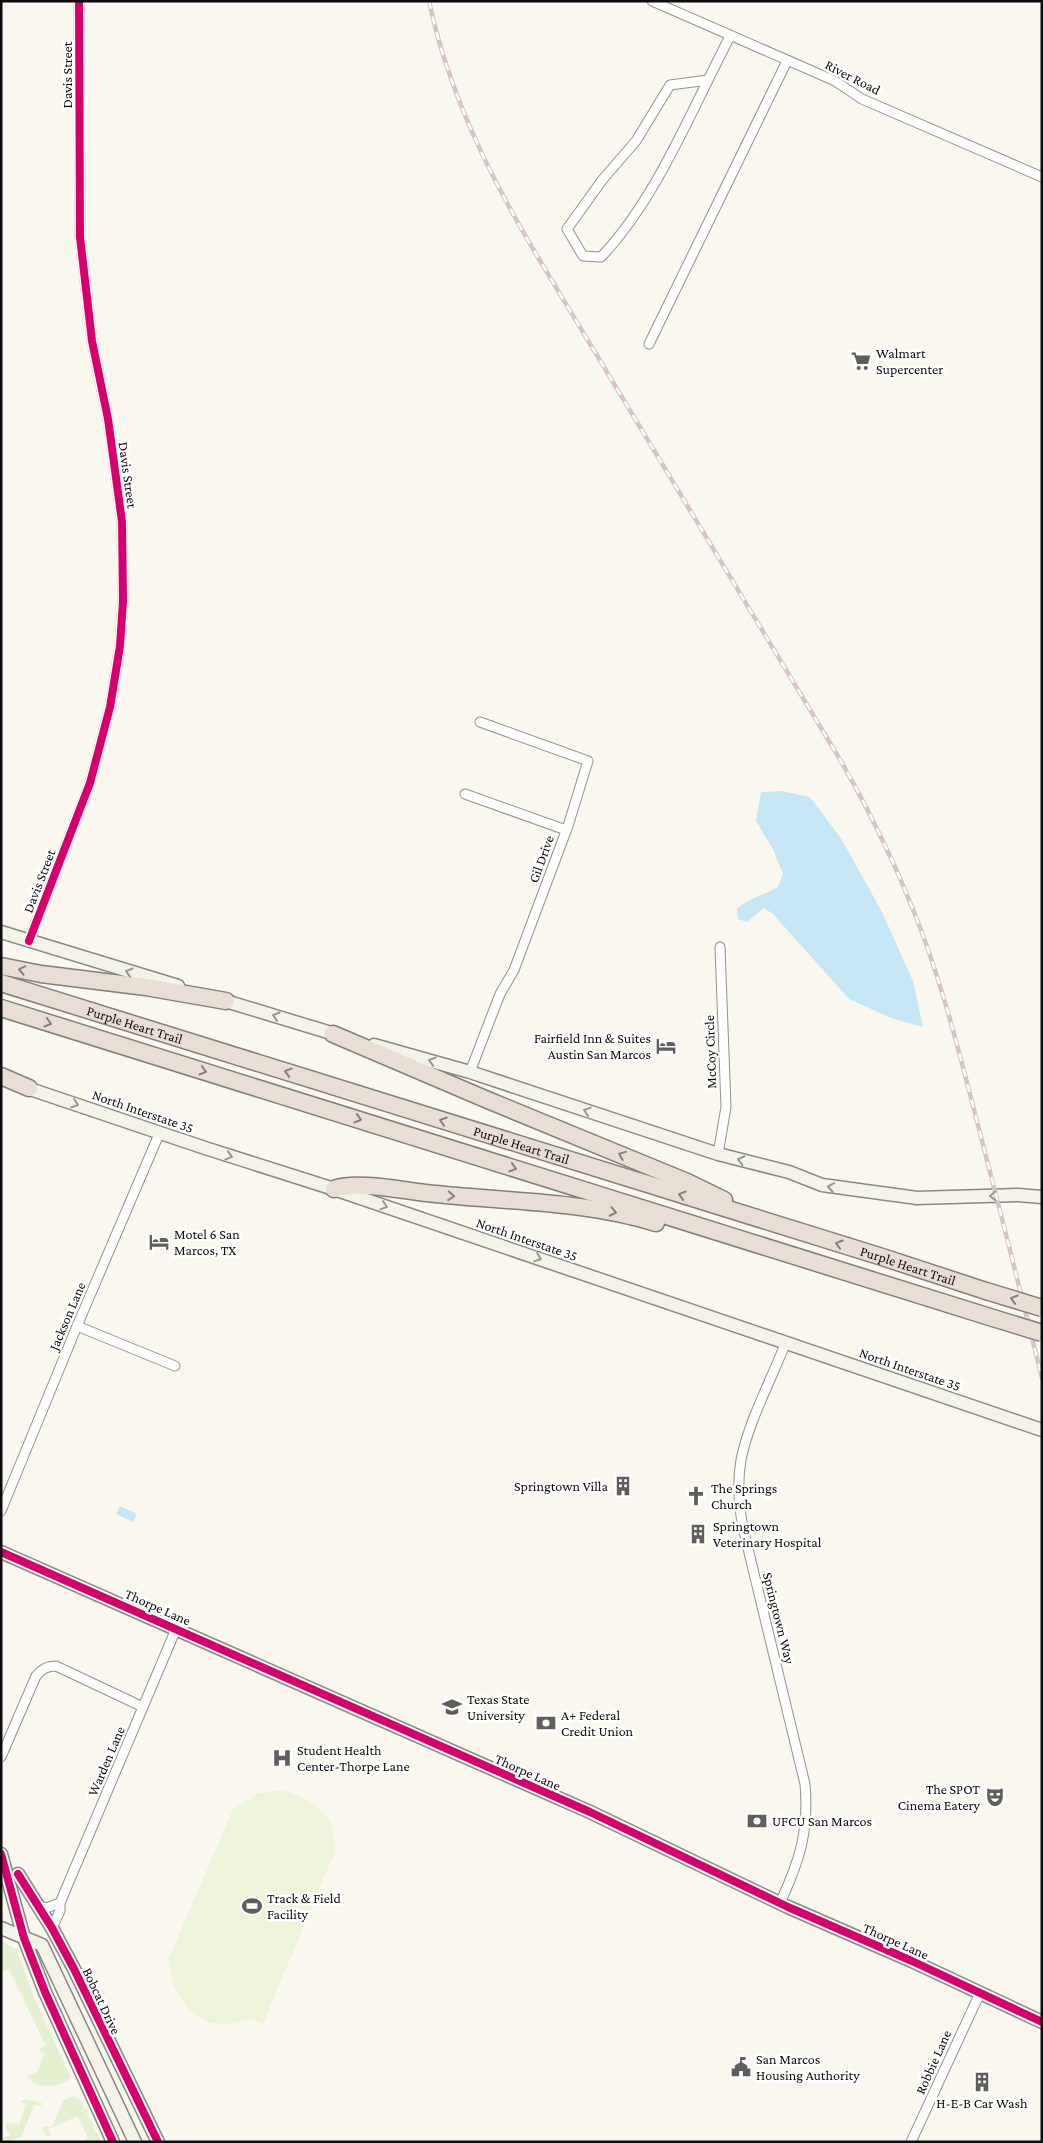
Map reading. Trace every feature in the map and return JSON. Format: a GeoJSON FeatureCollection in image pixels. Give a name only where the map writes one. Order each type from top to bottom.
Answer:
{"type":"FeatureCollection","features":[{"type":"Feature","properties":{"kind":"highway"},"geometry":{"type":"LineString","coordinates":[[1,966],[41,974],[146,987],[226,1001]]}},
{"type":"Feature","properties":{"kind":"highway","name":"Purple Heart Trail"},"geometry":{"type":"LineString","coordinates":[[1,983],[1042,1308]]}},
{"type":"Feature","properties":{"kind":"highway","name":"Purple Heart Trail"},"geometry":{"type":"LineString","coordinates":[[1,1008],[1042,1333]]}},
{"type":"Feature","properties":{"kind":"highway"},"geometry":{"type":"LineString","coordinates":[[333,1034],[687,1182],[778,1225]]}},
{"type":"Feature","properties":{"kind":"highway"},"geometry":{"type":"LineString","coordinates":[[1,1078],[29,1088]]}},
{"type":"Feature","properties":{"kind":"highway"},"geometry":{"type":"LineString","coordinates":[[334,1189],[352,1186],[439,1195],[546,1202],[582,1207],[651,1222],[717,1242],[834,1268]]}},
{"type":"Feature","properties":{"kind":"main road"},"geometry":{"type":"LineString","coordinates":[[1,932],[333,1034],[470,1072],[718,1154],[789,1172],[822,1185],[859,1192],[916,1198],[1018,1195],[1042,1197]]}},
{"type":"Feature","properties":{"kind":"main road","name":"North Interstate 35"},"geometry":{"type":"LineString","coordinates":[[29,1088],[334,1189],[1042,1430]]}},
{"type":"Feature","properties":{"kind":"main road","name":"Thorpe Lane"},"geometry":{"type":"LineString","coordinates":[[1,1552],[590,1812],[780,1903],[912,1961],[1042,2022]]}},
{"type":"Feature","properties":{"kind":"main road"},"geometry":{"type":"LineString","coordinates":[[2,1857],[18,1874],[70,1987],[79,2022]]}},
{"type":"Feature","properties":{"kind":"main road"},"geometry":{"type":"LineString","coordinates":[[2,1857],[24,1938],[63,2033],[113,2142]]}},
{"type":"Feature","properties":{"kind":"main road","name":"Bobcat Drive"},"geometry":{"type":"LineString","coordinates":[[18,1874],[52,1928],[158,2142]]}},
{"type":"Feature","properties":{"kind":"main road"},"geometry":{"type":"LineString","coordinates":[[1,1928],[42,1945],[135,2142]]}},
{"type":"Feature","properties":{"kind":"street","name":"Davis Street"},"geometry":{"type":"LineString","coordinates":[[30,940],[92,777],[110,707],[116,672],[123,601],[122,522],[108,419],[92,341],[80,237],[79,1]]}},
{"type":"Feature","properties":{"kind":"street","name":"River Road"},"geometry":{"type":"LineString","coordinates":[[652,1],[835,81],[862,99],[1042,177]]}},
{"type":"Feature","properties":{"kind":"street"},"geometry":{"type":"LineString","coordinates":[[708,80],[670,86],[636,142],[603,179],[567,229],[583,256],[601,257],[619,238],[670,157],[730,36]]}},
{"type":"Feature","properties":{"kind":"street"},"geometry":{"type":"LineString","coordinates":[[649,344],[787,61]]}},
{"type":"Feature","properties":{"kind":"street","name":"Gil Drive"},"geometry":{"type":"LineString","coordinates":[[470,1072],[500,994],[514,970],[566,830],[588,760],[480,722]]}},
{"type":"Feature","properties":{"kind":"street"},"geometry":{"type":"LineString","coordinates":[[465,794],[566,830]]}},
{"type":"Feature","properties":{"kind":"street","name":"McCoy Circle"},"geometry":{"type":"LineString","coordinates":[[718,1154],[726,1108],[720,947]]}},
{"type":"Feature","properties":{"kind":"street","name":"Jackson Lane"},"geometry":{"type":"LineString","coordinates":[[1,1511],[160,1132]]}},
{"type":"Feature","properties":{"kind":"street"},"geometry":{"type":"LineString","coordinates":[[77,1326],[174,1366]]}},
{"type":"Feature","properties":{"kind":"street","name":"Springtown Way"},"geometry":{"type":"LineString","coordinates":[[780,1903],[800,1854],[806,1816],[805,1784],[744,1532],[739,1484],[741,1461],[746,1440],[786,1342]]}},
{"type":"Feature","properties":{"kind":"street","name":"Warden Lane"},"geometry":{"type":"LineString","coordinates":[[52,1928],[60,1911],[60,1903],[176,1629]]}},
{"type":"Feature","properties":{"kind":"street"},"geometry":{"type":"LineString","coordinates":[[1,1757],[36,1676],[40,1671],[50,1666],[56,1666],[143,1707]]}},
{"type":"Feature","properties":{"kind":"street"},"geometry":{"type":"LineString","coordinates":[[37,1905],[46,1908],[60,1903]]}},
{"type":"Feature","properties":{"kind":"street","name":"Robbie Lane"},"geometry":{"type":"LineString","coordinates":[[911,2142],[980,1993]]}},
{"type":"Feature","properties":{"kind":"green space","name":"Track & Field Facility"},"geometry":{"type":"Polygon","coordinates":[[[281,1790],[303,1798],[322,1811],[331,1824],[335,1851],[263,2024],[251,2019],[226,2025],[207,2022],[188,2009],[174,1988],[168,1960],[233,1809],[257,1794],[281,1790]]]}},
{"type":"Feature","properties":{"kind":"green space"},"geometry":{"type":"Polygon","coordinates":[[[1,1940],[17,1950],[33,1995],[71,2078],[60,2084],[48,2086],[36,2084],[26,2076],[37,2072],[45,2053],[38,2049],[46,2046],[9,1969],[1,1971],[1,1940]]]}},
{"type":"Feature","properties":{"kind":"green space"},"geometry":{"type":"Polygon","coordinates":[[[74,2096],[81,2101],[101,2142],[81,2142],[88,2138],[78,2116],[48,2129],[51,2136],[46,2136],[42,2128],[46,2126],[52,2127],[63,2100],[74,2096]]]}},
{"type":"Feature","properties":{"kind":"green space"},"geometry":{"type":"Polygon","coordinates":[[[25,2099],[42,2103],[41,2106],[34,2105],[21,2138],[1,2142],[1,2139],[10,2135],[5,2126],[10,2122],[19,2125],[26,2104],[20,2102],[25,2099]]]}},
{"type":"Feature","properties":{"kind":"water"},"geometry":{"type":"Polygon","coordinates":[[[781,791],[810,797],[842,840],[881,910],[913,981],[923,1027],[891,1018],[849,999],[773,914],[764,908],[747,922],[738,919],[737,909],[778,887],[783,874],[773,849],[756,821],[761,792],[781,791]]]}},
{"type":"Feature","properties":{"kind":"water"},"geometry":{"type":"Polygon","coordinates":[[[120,1506],[137,1514],[133,1522],[116,1514],[120,1506]]]}},
{"type":"Feature","properties":{"kind":"railway"},"geometry":{"type":"LineString","coordinates":[[429,1],[437,34],[459,100],[486,163],[502,194],[536,254],[842,763],[895,866],[930,955],[961,1058],[1042,1378]]}},
{"type":"Feature","properties":{"kind":"cycle path"},"geometry":{"type":"LineString","coordinates":[[29,941],[90,783],[110,707],[120,646],[123,601],[122,522],[108,419],[92,341],[80,237],[79,1]]}},
{"type":"Feature","properties":{"kind":"cycle path"},"geometry":{"type":"LineString","coordinates":[[1,1552],[590,1812],[788,1907],[912,1961],[1042,2022]]}},
{"type":"Feature","properties":{"kind":"cycle path"},"geometry":{"type":"LineString","coordinates":[[1,1854],[24,1938],[45,1992],[113,2142]]}},
{"type":"Feature","properties":{"kind":"cycle path"},"geometry":{"type":"LineString","coordinates":[[18,1874],[52,1928],[74,1969],[158,2142]]}},
{"type":"Feature","properties":{"kind":"place","name":"Walmart Supercenter"},"geometry":{"type":"Point","coordinates":[861,361]}},
{"type":"Feature","properties":{"kind":"place","name":"Fairfield Inn & Suites Austin San Marcos"},"geometry":{"type":"Point","coordinates":[666,1046]}},
{"type":"Feature","properties":{"kind":"place","name":"Motel 6 San Marcos, TX"},"geometry":{"type":"Point","coordinates":[159,1242]}},
{"type":"Feature","properties":{"kind":"place","name":"Springtown Villa"},"geometry":{"type":"Point","coordinates":[623,1486]}},
{"type":"Feature","properties":{"kind":"place","name":"The Springs Church"},"geometry":{"type":"Point","coordinates":[696,1496]}},
{"type":"Feature","properties":{"kind":"place","name":"Springtown Veterinary Hospital"},"geometry":{"type":"Point","coordinates":[698,1534]}},
{"type":"Feature","properties":{"kind":"place","name":"Texas State University"},"geometry":{"type":"Point","coordinates":[452,1707]}},
{"type":"Feature","properties":{"kind":"place","name":"A+ Federal Credit Union"},"geometry":{"type":"Point","coordinates":[546,1723]}},
{"type":"Feature","properties":{"kind":"place","name":"Student Health Center-Thorpe Lane"},"geometry":{"type":"Point","coordinates":[282,1758]}},
{"type":"Feature","properties":{"kind":"place","name":"The SPOT Cinema Eatery"},"geometry":{"type":"Point","coordinates":[995,1797]}},
{"type":"Feature","properties":{"kind":"place","name":"UFCU San Marcos"},"geometry":{"type":"Point","coordinates":[757,1821]}},
{"type":"Feature","properties":{"kind":"place","name":"Track & Field Facility"},"geometry":{"type":"Point","coordinates":[252,1906]}},
{"type":"Feature","properties":{"kind":"place","name":"San Marcos Housing Authority"},"geometry":{"type":"Point","coordinates":[741,2067]}},
{"type":"Feature","properties":{"kind":"place","name":"H-E-B Car Wash"},"geometry":{"type":"Point","coordinates":[982,2082]}}]}
